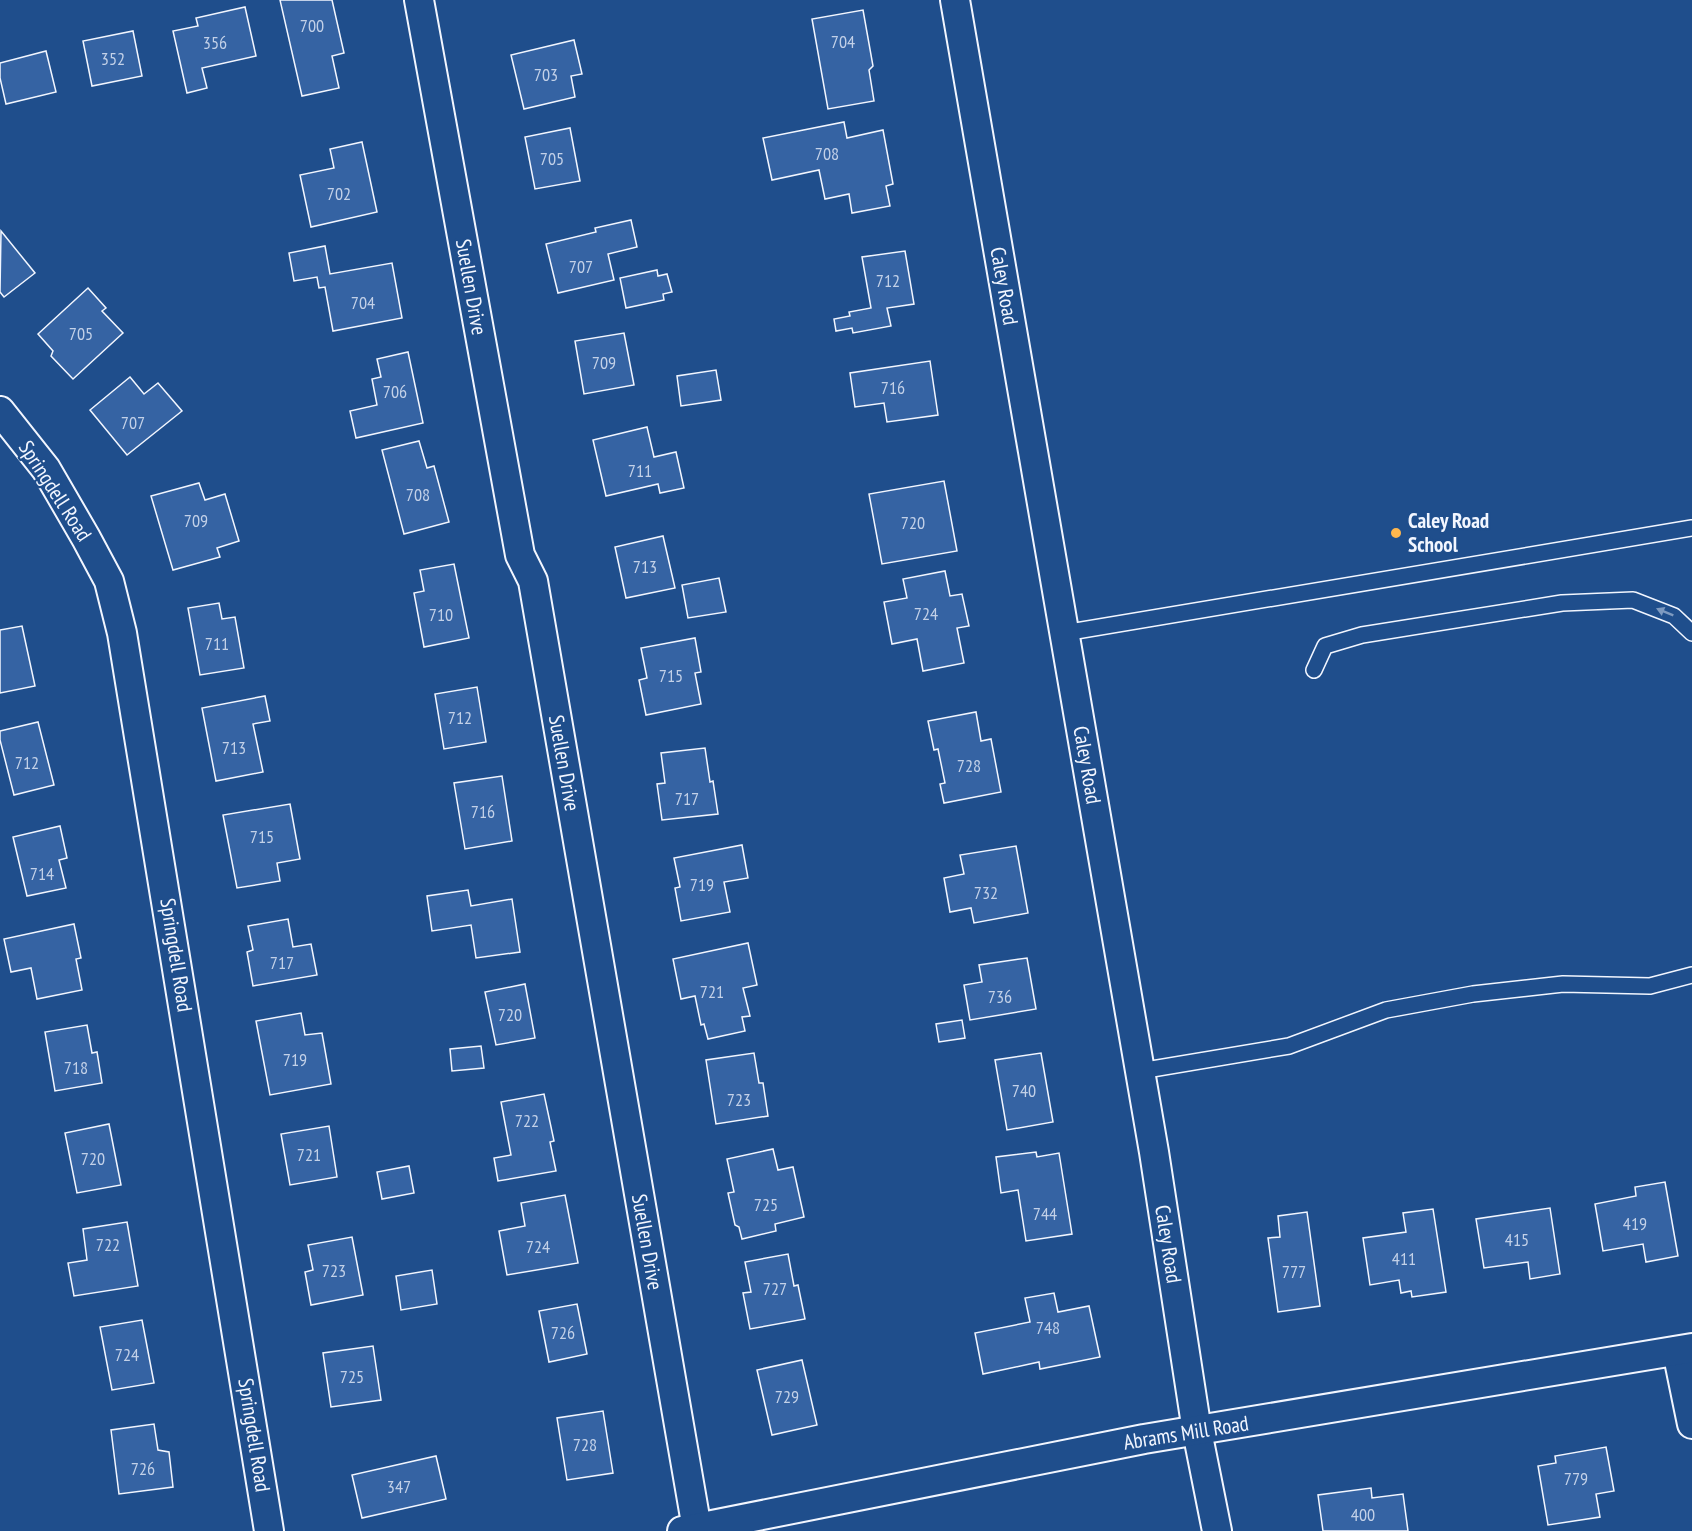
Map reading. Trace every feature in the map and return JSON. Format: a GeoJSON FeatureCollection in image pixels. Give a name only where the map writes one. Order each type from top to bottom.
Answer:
{"type":"FeatureCollection","features":[{"type":"Feature","properties":{"kind":"street","name":"Suellen Drive"},"geometry":{"type":"LineString","coordinates":[[419,0],[520,555],[533,582],[690,1530]]}},
{"type":"Feature","properties":{"kind":"street","name":"Caley Road"},"geometry":{"type":"LineString","coordinates":[[955,0],[1140,1071],[1197,1431],[1217,1531]]}},
{"type":"Feature","properties":{"kind":"street","name":"Springdell Road"},"geometry":{"type":"LineString","coordinates":[[0,411],[46,470],[86,538],[109,581],[124,640],[269,1531]]}},
{"type":"Feature","properties":{"kind":"street","name":"Abrams Mill Road"},"geometry":{"type":"LineString","coordinates":[[690,1530],[1144,1439],[1685,1349]]}},
{"type":"Feature","properties":{"kind":"street"},"geometry":{"type":"LineString","coordinates":[[1685,1349],[1692,1424]]}},
{"type":"Feature","properties":{"kind":"lane"},"geometry":{"type":"LineString","coordinates":[[1064,633],[1692,528]]}},
{"type":"Feature","properties":{"kind":"lane"},"geometry":{"type":"LineString","coordinates":[[1314,670],[1325,646],[1362,635],[1562,603],[1633,600],[1674,616],[1692,633]]}},
{"type":"Feature","properties":{"kind":"lane"},"geometry":{"type":"LineString","coordinates":[[1140,1071],[1289,1046],[1386,1010],[1473,994],[1563,984],[1650,986],[1692,975]]}},
{"type":"Feature","properties":{"kind":"building"},"geometry":{"type":"Polygon","coordinates":[[[280,0],[332,0],[344,53],[332,56],[339,88],[302,96],[280,0]]]}},
{"type":"Feature","properties":{"kind":"building"},"geometry":{"type":"Polygon","coordinates":[[[245,7],[256,56],[202,68],[207,88],[187,93],[173,31],[198,26],[196,18],[245,7]]]}},
{"type":"Feature","properties":{"kind":"building"},"geometry":{"type":"Polygon","coordinates":[[[863,10],[873,66],[869,70],[874,101],[828,109],[812,19],[863,10]]]}},
{"type":"Feature","properties":{"kind":"building"},"geometry":{"type":"Polygon","coordinates":[[[133,31],[142,76],[92,86],[83,41],[133,31]]]}},
{"type":"Feature","properties":{"kind":"building"},"geometry":{"type":"Polygon","coordinates":[[[574,40],[582,74],[571,76],[575,97],[524,109],[511,55],[574,40]]]}},
{"type":"Feature","properties":{"kind":"building"},"geometry":{"type":"Polygon","coordinates":[[[46,51],[56,92],[6,104],[0,78],[0,63],[46,51]]]}},
{"type":"Feature","properties":{"kind":"building"},"geometry":{"type":"Polygon","coordinates":[[[844,122],[847,138],[883,130],[893,184],[886,186],[890,206],[852,213],[849,194],[825,199],[819,170],[772,180],[763,138],[844,122]]]}},
{"type":"Feature","properties":{"kind":"building"},"geometry":{"type":"Polygon","coordinates":[[[570,128],[580,181],[535,189],[525,137],[570,128]]]}},
{"type":"Feature","properties":{"kind":"building"},"geometry":{"type":"Polygon","coordinates":[[[362,142],[377,212],[311,227],[300,175],[334,168],[330,149],[362,142]]]}},
{"type":"Feature","properties":{"kind":"building"},"geometry":{"type":"Polygon","coordinates":[[[631,220],[637,247],[608,254],[614,280],[558,293],[546,244],[596,232],[595,228],[631,220]]]}},
{"type":"Feature","properties":{"kind":"building"},"geometry":{"type":"Polygon","coordinates":[[[1,231],[35,273],[4,297],[0,292],[1,231]]]}},
{"type":"Feature","properties":{"kind":"building"},"geometry":{"type":"Polygon","coordinates":[[[325,246],[330,274],[392,263],[402,318],[333,331],[325,287],[319,288],[317,277],[294,281],[289,253],[325,246]]]}},
{"type":"Feature","properties":{"kind":"building"},"geometry":{"type":"Polygon","coordinates":[[[905,251],[914,304],[887,308],[891,326],[853,333],[852,328],[836,331],[834,319],[850,316],[849,312],[871,308],[862,257],[905,251]]]}},
{"type":"Feature","properties":{"kind":"building"},"geometry":{"type":"Polygon","coordinates":[[[657,270],[658,276],[667,274],[672,292],[663,294],[664,300],[626,308],[620,278],[657,270]]]}},
{"type":"Feature","properties":{"kind":"building"},"geometry":{"type":"Polygon","coordinates":[[[88,288],[106,308],[102,311],[123,333],[73,379],[51,356],[53,351],[38,334],[88,288]]]}},
{"type":"Feature","properties":{"kind":"building"},"geometry":{"type":"Polygon","coordinates":[[[624,333],[634,385],[584,394],[575,341],[624,333]]]}},
{"type":"Feature","properties":{"kind":"building"},"geometry":{"type":"Polygon","coordinates":[[[408,352],[423,423],[356,438],[350,411],[377,405],[372,379],[381,377],[377,359],[408,352]]]}},
{"type":"Feature","properties":{"kind":"building"},"geometry":{"type":"Polygon","coordinates":[[[930,361],[938,415],[887,422],[884,403],[855,407],[850,373],[930,361]]]}},
{"type":"Feature","properties":{"kind":"building"},"geometry":{"type":"Polygon","coordinates":[[[716,370],[721,400],[681,406],[677,376],[716,370]]]}},
{"type":"Feature","properties":{"kind":"building"},"geometry":{"type":"Polygon","coordinates":[[[130,377],[144,394],[158,383],[182,411],[127,455],[90,410],[130,377]]]}},
{"type":"Feature","properties":{"kind":"building"},"geometry":{"type":"Polygon","coordinates":[[[647,427],[654,457],[676,452],[684,488],[660,493],[658,484],[606,496],[593,440],[647,427]]]}},
{"type":"Feature","properties":{"kind":"building"},"geometry":{"type":"Polygon","coordinates":[[[419,441],[427,468],[434,466],[449,522],[404,534],[382,450],[419,441]]]}},
{"type":"Feature","properties":{"kind":"building"},"geometry":{"type":"Polygon","coordinates":[[[944,481],[957,551],[882,564],[869,494],[944,481]]]}},
{"type":"Feature","properties":{"kind":"building"},"geometry":{"type":"Polygon","coordinates":[[[199,483],[205,500],[225,494],[239,541],[217,548],[220,557],[173,570],[151,496],[199,483]]]}},
{"type":"Feature","properties":{"kind":"building"},"geometry":{"type":"Polygon","coordinates":[[[663,536],[675,588],[626,598],[615,547],[663,536]]]}},
{"type":"Feature","properties":{"kind":"building"},"geometry":{"type":"Polygon","coordinates":[[[454,564],[469,638],[424,647],[414,593],[424,591],[420,570],[454,564]]]}},
{"type":"Feature","properties":{"kind":"building"},"geometry":{"type":"Polygon","coordinates":[[[945,571],[950,596],[962,594],[969,626],[957,628],[964,663],[923,671],[917,639],[892,644],[884,602],[907,598],[903,579],[945,571]]]}},
{"type":"Feature","properties":{"kind":"building"},"geometry":{"type":"Polygon","coordinates":[[[719,578],[726,612],[688,618],[682,585],[719,578]]]}},
{"type":"Feature","properties":{"kind":"building"},"geometry":{"type":"Polygon","coordinates":[[[219,603],[222,619],[235,617],[244,668],[200,675],[188,608],[219,603]]]}},
{"type":"Feature","properties":{"kind":"building"},"geometry":{"type":"Polygon","coordinates":[[[22,626],[35,686],[0,693],[0,630],[22,626]]]}},
{"type":"Feature","properties":{"kind":"building"},"geometry":{"type":"Polygon","coordinates":[[[695,638],[701,672],[695,673],[701,704],[646,715],[639,680],[647,678],[641,648],[695,638]]]}},
{"type":"Feature","properties":{"kind":"building"},"geometry":{"type":"Polygon","coordinates":[[[477,687],[486,742],[444,749],[435,694],[477,687]]]}},
{"type":"Feature","properties":{"kind":"building"},"geometry":{"type":"Polygon","coordinates":[[[265,696],[270,721],[253,724],[263,772],[216,781],[202,708],[265,696]]]}},
{"type":"Feature","properties":{"kind":"building"},"geometry":{"type":"Polygon","coordinates":[[[976,712],[981,741],[991,739],[1001,792],[944,803],[940,784],[945,783],[938,749],[934,750],[928,721],[976,712]]]}},
{"type":"Feature","properties":{"kind":"building"},"geometry":{"type":"Polygon","coordinates":[[[38,722],[54,785],[14,795],[0,740],[0,731],[38,722]]]}},
{"type":"Feature","properties":{"kind":"building"},"geometry":{"type":"Polygon","coordinates":[[[705,748],[718,814],[662,820],[657,784],[665,783],[661,753],[705,748]]]}},
{"type":"Feature","properties":{"kind":"building"},"geometry":{"type":"Polygon","coordinates":[[[502,776],[512,841],[465,849],[454,783],[502,776]]]}},
{"type":"Feature","properties":{"kind":"building"},"geometry":{"type":"Polygon","coordinates":[[[290,804],[300,859],[277,863],[280,881],[237,888],[223,815],[290,804]]]}},
{"type":"Feature","properties":{"kind":"building"},"geometry":{"type":"Polygon","coordinates":[[[60,826],[67,858],[59,860],[66,888],[27,896],[13,837],[60,826]]]}},
{"type":"Feature","properties":{"kind":"building"},"geometry":{"type":"Polygon","coordinates":[[[742,845],[748,878],[724,882],[730,912],[681,921],[675,888],[680,887],[674,858],[742,845]]]}},
{"type":"Feature","properties":{"kind":"building"},"geometry":{"type":"Polygon","coordinates":[[[1016,846],[1028,913],[974,923],[971,908],[950,912],[944,878],[964,874],[960,855],[1016,846]]]}},
{"type":"Feature","properties":{"kind":"building"},"geometry":{"type":"Polygon","coordinates":[[[468,890],[471,906],[512,899],[520,952],[476,958],[471,925],[432,931],[427,896],[468,890]]]}},
{"type":"Feature","properties":{"kind":"building"},"geometry":{"type":"Polygon","coordinates":[[[288,919],[293,947],[311,944],[317,975],[253,986],[247,952],[253,950],[248,926],[288,919]]]}},
{"type":"Feature","properties":{"kind":"building"},"geometry":{"type":"Polygon","coordinates":[[[74,924],[81,958],[76,959],[82,990],[37,999],[31,968],[11,972],[4,939],[74,924]]]}},
{"type":"Feature","properties":{"kind":"building"},"geometry":{"type":"Polygon","coordinates":[[[748,943],[757,985],[743,988],[750,1016],[742,1017],[745,1031],[708,1039],[704,1024],[701,1025],[695,996],[681,999],[673,959],[748,943]]]}},
{"type":"Feature","properties":{"kind":"building"},"geometry":{"type":"Polygon","coordinates":[[[1027,958],[1036,1009],[970,1020],[964,985],[982,982],[979,965],[1027,958]]]}},
{"type":"Feature","properties":{"kind":"building"},"geometry":{"type":"Polygon","coordinates":[[[525,984],[535,1038],[496,1045],[485,992],[525,984]]]}},
{"type":"Feature","properties":{"kind":"building"},"geometry":{"type":"Polygon","coordinates":[[[301,1013],[305,1035],[322,1033],[331,1084],[270,1095],[256,1021],[301,1013]]]}},
{"type":"Feature","properties":{"kind":"building"},"geometry":{"type":"Polygon","coordinates":[[[962,1020],[965,1038],[939,1042],[936,1024],[962,1020]]]}},
{"type":"Feature","properties":{"kind":"building"},"geometry":{"type":"Polygon","coordinates":[[[87,1025],[92,1053],[97,1052],[102,1083],[55,1091],[45,1032],[87,1025]]]}},
{"type":"Feature","properties":{"kind":"building"},"geometry":{"type":"Polygon","coordinates":[[[481,1046],[484,1068],[452,1071],[450,1049],[481,1046]]]}},
{"type":"Feature","properties":{"kind":"building"},"geometry":{"type":"Polygon","coordinates":[[[754,1053],[759,1083],[763,1083],[768,1116],[716,1124],[706,1060],[754,1053]]]}},
{"type":"Feature","properties":{"kind":"building"},"geometry":{"type":"Polygon","coordinates":[[[1041,1053],[1053,1122],[1007,1130],[995,1060],[1041,1053]]]}},
{"type":"Feature","properties":{"kind":"building"},"geometry":{"type":"Polygon","coordinates":[[[544,1094],[554,1141],[550,1142],[556,1171],[498,1181],[494,1158],[511,1155],[501,1102],[544,1094]]]}},
{"type":"Feature","properties":{"kind":"building"},"geometry":{"type":"Polygon","coordinates":[[[109,1124],[121,1185],[77,1193],[65,1133],[109,1124]]]}},
{"type":"Feature","properties":{"kind":"building"},"geometry":{"type":"Polygon","coordinates":[[[329,1126],[337,1177],[290,1185],[281,1134],[329,1126]]]}},
{"type":"Feature","properties":{"kind":"building"},"geometry":{"type":"Polygon","coordinates":[[[773,1149],[778,1170],[793,1167],[804,1217],[775,1224],[776,1231],[742,1239],[739,1227],[735,1225],[728,1193],[734,1192],[727,1159],[773,1149]]]}},
{"type":"Feature","properties":{"kind":"building"},"geometry":{"type":"Polygon","coordinates":[[[1036,1152],[1037,1157],[1059,1153],[1072,1234],[1026,1241],[1018,1190],[1001,1193],[996,1157],[1036,1152]]]}},
{"type":"Feature","properties":{"kind":"building"},"geometry":{"type":"Polygon","coordinates":[[[409,1166],[414,1193],[382,1199],[377,1172],[409,1166]]]}},
{"type":"Feature","properties":{"kind":"building"},"geometry":{"type":"Polygon","coordinates":[[[1665,1182],[1678,1256],[1646,1262],[1643,1244],[1603,1251],[1595,1204],[1636,1196],[1635,1187],[1665,1182]]]}},
{"type":"Feature","properties":{"kind":"building"},"geometry":{"type":"Polygon","coordinates":[[[565,1195],[578,1263],[507,1275],[499,1231],[525,1226],[521,1203],[565,1195]]]}},
{"type":"Feature","properties":{"kind":"building"},"geometry":{"type":"Polygon","coordinates":[[[1550,1208],[1560,1274],[1530,1279],[1528,1262],[1484,1268],[1476,1219],[1550,1208]]]}},
{"type":"Feature","properties":{"kind":"building"},"geometry":{"type":"Polygon","coordinates":[[[1433,1209],[1446,1292],[1412,1297],[1411,1291],[1401,1293],[1399,1280],[1370,1285],[1363,1238],[1406,1232],[1403,1213],[1433,1209]]]}},
{"type":"Feature","properties":{"kind":"building"},"geometry":{"type":"Polygon","coordinates":[[[1307,1212],[1320,1306],[1278,1312],[1268,1238],[1280,1237],[1278,1216],[1307,1212]]]}},
{"type":"Feature","properties":{"kind":"building"},"geometry":{"type":"Polygon","coordinates":[[[127,1222],[138,1286],[74,1296],[68,1263],[87,1260],[83,1229],[127,1222]]]}},
{"type":"Feature","properties":{"kind":"building"},"geometry":{"type":"Polygon","coordinates":[[[352,1237],[363,1295],[311,1305],[305,1272],[313,1270],[308,1245],[352,1237]]]}},
{"type":"Feature","properties":{"kind":"building"},"geometry":{"type":"Polygon","coordinates":[[[788,1254],[794,1286],[798,1285],[805,1319],[750,1329],[743,1293],[751,1292],[745,1262],[788,1254]]]}},
{"type":"Feature","properties":{"kind":"building"},"geometry":{"type":"Polygon","coordinates":[[[432,1270],[437,1304],[401,1310],[396,1276],[432,1270]]]}},
{"type":"Feature","properties":{"kind":"building"},"geometry":{"type":"Polygon","coordinates":[[[1054,1293],[1058,1312],[1089,1306],[1100,1357],[1040,1369],[1039,1362],[983,1374],[975,1333],[1030,1322],[1025,1298],[1054,1293]]]}},
{"type":"Feature","properties":{"kind":"building"},"geometry":{"type":"Polygon","coordinates":[[[577,1304],[587,1354],[549,1362],[539,1311],[577,1304]]]}},
{"type":"Feature","properties":{"kind":"building"},"geometry":{"type":"Polygon","coordinates":[[[142,1320],[154,1383],[112,1390],[100,1327],[142,1320]]]}},
{"type":"Feature","properties":{"kind":"building"},"geometry":{"type":"Polygon","coordinates":[[[373,1346],[381,1400],[331,1407],[323,1353],[373,1346]]]}},
{"type":"Feature","properties":{"kind":"building"},"geometry":{"type":"Polygon","coordinates":[[[802,1360],[817,1425],[772,1435],[757,1370],[802,1360]]]}},
{"type":"Feature","properties":{"kind":"building"},"geometry":{"type":"Polygon","coordinates":[[[603,1411],[613,1473],[567,1480],[557,1418],[603,1411]]]}},
{"type":"Feature","properties":{"kind":"building"},"geometry":{"type":"Polygon","coordinates":[[[154,1424],[158,1450],[169,1452],[173,1487],[119,1494],[111,1430],[154,1424]]]}},
{"type":"Feature","properties":{"kind":"building"},"geometry":{"type":"Polygon","coordinates":[[[1606,1447],[1614,1491],[1596,1494],[1600,1517],[1548,1525],[1538,1466],[1556,1463],[1555,1456],[1606,1447]]]}},
{"type":"Feature","properties":{"kind":"building"},"geometry":{"type":"Polygon","coordinates":[[[436,1456],[446,1499],[362,1518],[352,1475],[436,1456]]]}},
{"type":"Feature","properties":{"kind":"building"},"geometry":{"type":"Polygon","coordinates":[[[1371,1488],[1372,1498],[1403,1494],[1408,1531],[1323,1531],[1318,1495],[1371,1488]]]}},
{"type":"Feature","properties":{"kind":"place","name":"Caley Road School"},"geometry":{"type":"Point","coordinates":[1396,533]}}]}
